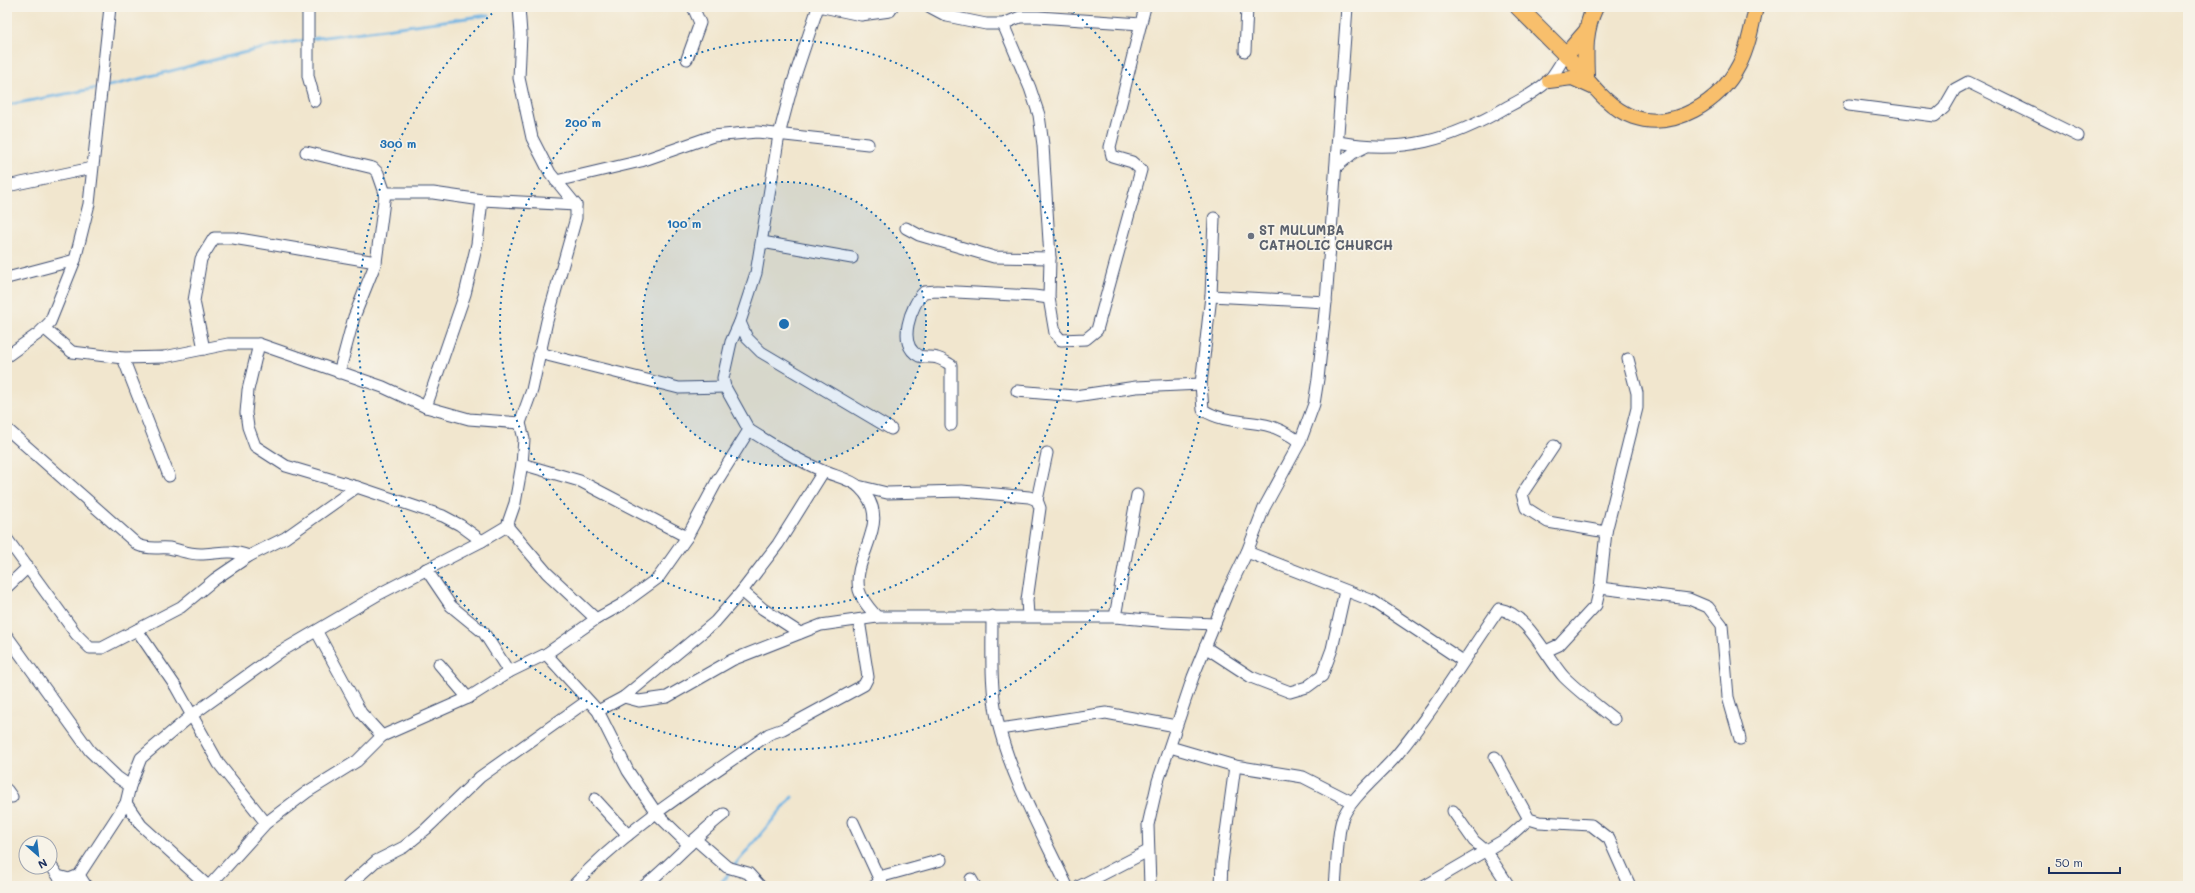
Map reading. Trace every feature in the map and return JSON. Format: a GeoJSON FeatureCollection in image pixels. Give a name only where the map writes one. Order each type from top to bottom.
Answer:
{"type":"FeatureCollection","features":[{"type":"Feature","properties":{"kind":"highway"},"geometry":{"type":"LineString","coordinates":[[1518,7],[1566,55],[1586,32]]}},
{"type":"Feature","properties":{"kind":"highway"},"geometry":{"type":"LineString","coordinates":[[1586,75],[1584,47],[1586,32],[1595,7]]}},
{"type":"Feature","properties":{"kind":"main road"},"geometry":{"type":"LineString","coordinates":[[1566,55],[1586,75],[1607,101],[1633,117],[1664,120],[1682,117],[1705,104],[1726,85],[1739,65],[1756,7]]}},
{"type":"Feature","properties":{"kind":"main road"},"geometry":{"type":"LineString","coordinates":[[1549,80],[1572,78],[1597,90]]}},
{"type":"Feature","properties":{"kind":"street"},"geometry":{"type":"LineString","coordinates":[[7,356],[45,329],[50,322],[75,260],[89,204],[110,7]]}},
{"type":"Feature","properties":{"kind":"street"},"geometry":{"type":"LineString","coordinates":[[308,7],[308,76],[315,101]]}},
{"type":"Feature","properties":{"kind":"street"},"geometry":{"type":"LineString","coordinates":[[57,875],[69,879],[79,875],[126,803],[130,786],[141,758],[192,715],[280,652],[317,632],[379,594],[482,541],[507,526],[515,503],[522,464],[524,440],[520,423],[532,390],[540,353],[576,218],[576,205],[556,181],[532,138],[520,85],[519,7]]}},
{"type":"Feature","properties":{"kind":"street"},"geometry":{"type":"LineString","coordinates":[[687,59],[700,23],[693,7]]}},
{"type":"Feature","properties":{"kind":"street"},"geometry":{"type":"LineString","coordinates":[[818,7],[793,82],[779,135],[756,274],[740,322],[731,342],[723,378],[725,387],[749,430],[782,451],[823,472],[858,486],[887,493],[962,491],[1029,497],[1037,500]]}},
{"type":"Feature","properties":{"kind":"street"},"geometry":{"type":"LineString","coordinates":[[823,7],[844,13],[861,15],[890,11],[892,7]]}},
{"type":"Feature","properties":{"kind":"street"},"geometry":{"type":"LineString","coordinates":[[930,7],[947,16],[986,24],[1003,24],[1020,17],[1140,24]]}},
{"type":"Feature","properties":{"kind":"street"},"geometry":{"type":"LineString","coordinates":[[1003,24],[1030,88],[1039,115],[1050,258],[1049,298],[1055,333],[1061,340],[1086,339],[1097,330],[1141,170],[1132,162],[1112,156],[1110,147],[1145,7]]}},
{"type":"Feature","properties":{"kind":"street"},"geometry":{"type":"LineString","coordinates":[[1245,51],[1247,7]]}},
{"type":"Feature","properties":{"kind":"street"},"geometry":{"type":"LineString","coordinates":[[1150,886],[1148,825],[1158,781],[1176,726],[1214,624],[1247,552],[1264,508],[1300,442],[1314,404],[1326,302],[1347,7]]}},
{"type":"Feature","properties":{"kind":"street"},"geometry":{"type":"LineString","coordinates":[[1338,142],[1365,147],[1390,147],[1441,138],[1477,125],[1521,99],[1549,80],[1566,55]]}},
{"type":"Feature","properties":{"kind":"street"},"geometry":{"type":"LineString","coordinates":[[1850,106],[1934,116],[1944,108],[1955,88],[1968,82],[2078,136]]}},
{"type":"Feature","properties":{"kind":"street"},"geometry":{"type":"LineString","coordinates":[[556,181],[641,161],[713,136],[757,132],[868,144]]}},
{"type":"Feature","properties":{"kind":"street"},"geometry":{"type":"LineString","coordinates":[[1336,167],[1354,153],[1365,147]]}},
{"type":"Feature","properties":{"kind":"street"},"geometry":{"type":"LineString","coordinates":[[306,152],[373,168],[378,173],[385,192],[376,262],[354,317],[339,373]]}},
{"type":"Feature","properties":{"kind":"street"},"geometry":{"type":"LineString","coordinates":[[7,186],[92,168]]}},
{"type":"Feature","properties":{"kind":"street"},"geometry":{"type":"LineString","coordinates":[[385,192],[433,193],[482,200],[576,205]]}},
{"type":"Feature","properties":{"kind":"street"},"geometry":{"type":"LineString","coordinates":[[426,407],[465,294],[477,244],[482,200]]}},
{"type":"Feature","properties":{"kind":"street"},"geometry":{"type":"LineString","coordinates":[[1214,218],[1211,296],[1201,384],[1203,410],[1216,418],[1267,425],[1286,432],[1300,442]]}},
{"type":"Feature","properties":{"kind":"street"},"geometry":{"type":"LineString","coordinates":[[906,228],[920,235],[994,257],[1050,258]]}},
{"type":"Feature","properties":{"kind":"street"},"geometry":{"type":"LineString","coordinates":[[204,349],[194,301],[201,259],[214,238],[233,238],[376,262]]}},
{"type":"Feature","properties":{"kind":"street"},"geometry":{"type":"LineString","coordinates":[[762,242],[852,258]]}},
{"type":"Feature","properties":{"kind":"street"},"geometry":{"type":"LineString","coordinates":[[7,278],[75,260]]}},
{"type":"Feature","properties":{"kind":"street"},"geometry":{"type":"LineString","coordinates":[[951,425],[951,365],[938,358],[920,356],[910,349],[906,340],[916,299],[924,292],[937,291],[1049,298]]}},
{"type":"Feature","properties":{"kind":"street"},"geometry":{"type":"LineString","coordinates":[[1211,296],[1326,302]]}},
{"type":"Feature","properties":{"kind":"street"},"geometry":{"type":"LineString","coordinates":[[740,322],[747,338],[761,352],[891,429]]}},
{"type":"Feature","properties":{"kind":"street"},"geometry":{"type":"LineString","coordinates":[[45,329],[72,352],[123,358],[164,357],[228,344],[259,344],[383,387],[426,407],[469,419],[520,423]]}},
{"type":"Feature","properties":{"kind":"street"},"geometry":{"type":"LineString","coordinates":[[259,344],[248,390],[246,414],[248,427],[255,446],[286,466],[357,487],[443,516],[482,541]]}},
{"type":"Feature","properties":{"kind":"street"},"geometry":{"type":"LineString","coordinates":[[540,353],[679,388],[725,387]]}},
{"type":"Feature","properties":{"kind":"street"},"geometry":{"type":"LineString","coordinates":[[123,358],[169,476]]}},
{"type":"Feature","properties":{"kind":"street"},"geometry":{"type":"LineString","coordinates":[[1546,651],[1559,645],[1596,605],[1600,588],[1606,532],[1637,408],[1637,393],[1628,359]]}},
{"type":"Feature","properties":{"kind":"street"},"geometry":{"type":"LineString","coordinates":[[1018,391],[1074,396],[1136,387],[1201,384]]}},
{"type":"Feature","properties":{"kind":"street"},"geometry":{"type":"LineString","coordinates":[[7,429],[138,545],[146,548],[169,548],[203,554],[220,551],[236,551],[249,556]]}},
{"type":"Feature","properties":{"kind":"street"},"geometry":{"type":"LineString","coordinates":[[126,803],[141,824],[208,886],[266,822],[307,792],[358,761],[382,736],[468,698],[509,672],[546,654],[596,619],[622,605],[658,578],[687,536],[717,481],[749,430]]}},
{"type":"Feature","properties":{"kind":"street"},"geometry":{"type":"LineString","coordinates":[[1554,446],[1522,494],[1526,508],[1548,522],[1606,532]]}},
{"type":"Feature","properties":{"kind":"street"},"geometry":{"type":"LineString","coordinates":[[1028,616],[1027,600],[1040,508],[1037,500],[1047,453]]}},
{"type":"Feature","properties":{"kind":"street"},"geometry":{"type":"LineString","coordinates":[[522,464],[580,481],[687,536]]}},
{"type":"Feature","properties":{"kind":"street"},"geometry":{"type":"LineString","coordinates":[[598,711],[624,697],[716,622],[778,544],[823,472]]}},
{"type":"Feature","properties":{"kind":"street"},"geometry":{"type":"LineString","coordinates":[[858,486],[873,503],[873,528],[861,570],[859,588],[864,602],[877,617]]}},
{"type":"Feature","properties":{"kind":"street"},"geometry":{"type":"LineString","coordinates":[[7,539],[76,634],[90,648],[102,648],[181,607],[215,579],[249,556],[285,538],[357,487]]}},
{"type":"Feature","properties":{"kind":"street"},"geometry":{"type":"LineString","coordinates":[[873,503],[887,493]]}},
{"type":"Feature","properties":{"kind":"street"},"geometry":{"type":"LineString","coordinates":[[1115,617],[1137,495]]}},
{"type":"Feature","properties":{"kind":"street"},"geometry":{"type":"LineString","coordinates":[[507,526],[547,573],[596,619]]}},
{"type":"Feature","properties":{"kind":"street"},"geometry":{"type":"LineString","coordinates":[[1247,552],[1373,601],[1463,660]]}},
{"type":"Feature","properties":{"kind":"street"},"geometry":{"type":"LineString","coordinates":[[7,587],[28,567]]}},
{"type":"Feature","properties":{"kind":"street"},"geometry":{"type":"LineString","coordinates":[[426,570],[451,606],[484,632],[509,672]]}},
{"type":"Feature","properties":{"kind":"street"},"geometry":{"type":"LineString","coordinates":[[1600,588],[1689,599],[1708,606],[1722,625],[1728,697],[1740,738]]}},
{"type":"Feature","properties":{"kind":"street"},"geometry":{"type":"LineString","coordinates":[[742,591],[763,609],[800,633]]}},
{"type":"Feature","properties":{"kind":"street"},"geometry":{"type":"LineString","coordinates":[[1205,647],[1251,677],[1290,692],[1307,687],[1322,676],[1332,649],[1345,591]]}},
{"type":"Feature","properties":{"kind":"street"},"geometry":{"type":"LineString","coordinates":[[1335,886],[1342,820],[1352,802],[1371,784],[1396,756],[1432,710],[1463,660],[1499,609],[1509,610],[1515,615],[1546,651],[1564,676],[1614,719]]}},
{"type":"Feature","properties":{"kind":"street"},"geometry":{"type":"LineString","coordinates":[[992,616],[992,675],[1000,729],[1011,767],[1067,886]]}},
{"type":"Feature","properties":{"kind":"street"},"geometry":{"type":"LineString","coordinates":[[624,697],[640,701],[667,697],[732,660],[821,625],[877,617],[1115,617],[1214,624]]}},
{"type":"Feature","properties":{"kind":"street"},"geometry":{"type":"LineString","coordinates":[[573,886],[587,871],[628,835],[769,734],[783,729],[864,685],[868,677],[859,620]]}},
{"type":"Feature","properties":{"kind":"street"},"geometry":{"type":"LineString","coordinates":[[137,630],[176,687],[219,764],[266,822]]}},
{"type":"Feature","properties":{"kind":"street"},"geometry":{"type":"LineString","coordinates":[[317,632],[361,713],[382,736]]}},
{"type":"Feature","properties":{"kind":"street"},"geometry":{"type":"LineString","coordinates":[[7,636],[90,751],[117,777],[130,786]]}},
{"type":"Feature","properties":{"kind":"street"},"geometry":{"type":"LineString","coordinates":[[546,654],[587,701],[598,711],[628,771],[657,814],[727,867],[748,873],[760,886]]}},
{"type":"Feature","properties":{"kind":"street"},"geometry":{"type":"LineString","coordinates":[[439,664],[468,698]]}},
{"type":"Feature","properties":{"kind":"street"},"geometry":{"type":"LineString","coordinates":[[348,886],[376,861],[404,847],[426,829],[480,777],[521,746],[587,701]]}},
{"type":"Feature","properties":{"kind":"street"},"geometry":{"type":"LineString","coordinates":[[1000,729],[1106,713],[1176,726]]}},
{"type":"Feature","properties":{"kind":"street"},"geometry":{"type":"LineString","coordinates":[[1170,747],[1235,766],[1303,777],[1352,802]]}},
{"type":"Feature","properties":{"kind":"street"},"geometry":{"type":"LineString","coordinates":[[1495,757],[1530,819],[1539,822],[1591,825],[1609,839],[1630,886]]}},
{"type":"Feature","properties":{"kind":"street"},"geometry":{"type":"LineString","coordinates":[[1221,886],[1222,862],[1235,766]]}},
{"type":"Feature","properties":{"kind":"street"},"geometry":{"type":"LineString","coordinates":[[595,799],[628,835]]}},
{"type":"Feature","properties":{"kind":"street"},"geometry":{"type":"LineString","coordinates":[[1453,810],[1474,841],[1486,851],[1509,886]]}},
{"type":"Feature","properties":{"kind":"street"},"geometry":{"type":"LineString","coordinates":[[644,886],[662,872],[704,828],[724,814]]}},
{"type":"Feature","properties":{"kind":"street"},"geometry":{"type":"LineString","coordinates":[[1425,886],[1509,837],[1530,819]]}},
{"type":"Feature","properties":{"kind":"street"},"geometry":{"type":"LineString","coordinates":[[853,822],[879,884]]}},
{"type":"Feature","properties":{"kind":"street"},"geometry":{"type":"LineString","coordinates":[[1080,886],[1148,851]]}},
{"type":"Feature","properties":{"kind":"street"},"geometry":{"type":"LineString","coordinates":[[879,884],[883,876],[941,860]]}},
{"type":"Feature","properties":{"kind":"street"},"geometry":{"type":"LineString","coordinates":[[79,875],[86,886]]}},
{"type":"Feature","properties":{"kind":"waterway"},"geometry":{"type":"LineString","coordinates":[[310,39],[489,15]]}},
{"type":"Feature","properties":{"kind":"waterway"},"geometry":{"type":"LineString","coordinates":[[104,87],[254,50],[305,40]]}},
{"type":"Feature","properties":{"kind":"waterway"},"geometry":{"type":"LineString","coordinates":[[7,105],[98,88]]}},
{"type":"Feature","properties":{"kind":"waterway"},"geometry":{"type":"LineString","coordinates":[[734,866],[792,797]]}},
{"type":"Feature","properties":{"kind":"waterway"},"geometry":{"type":"LineString","coordinates":[[718,886],[731,871]]}},
{"type":"Feature","properties":{"kind":"place","name":"ST MULUMBA CATHOLIC CHURCH"},"geometry":{"type":"Point","coordinates":[1251,236]}}]}
